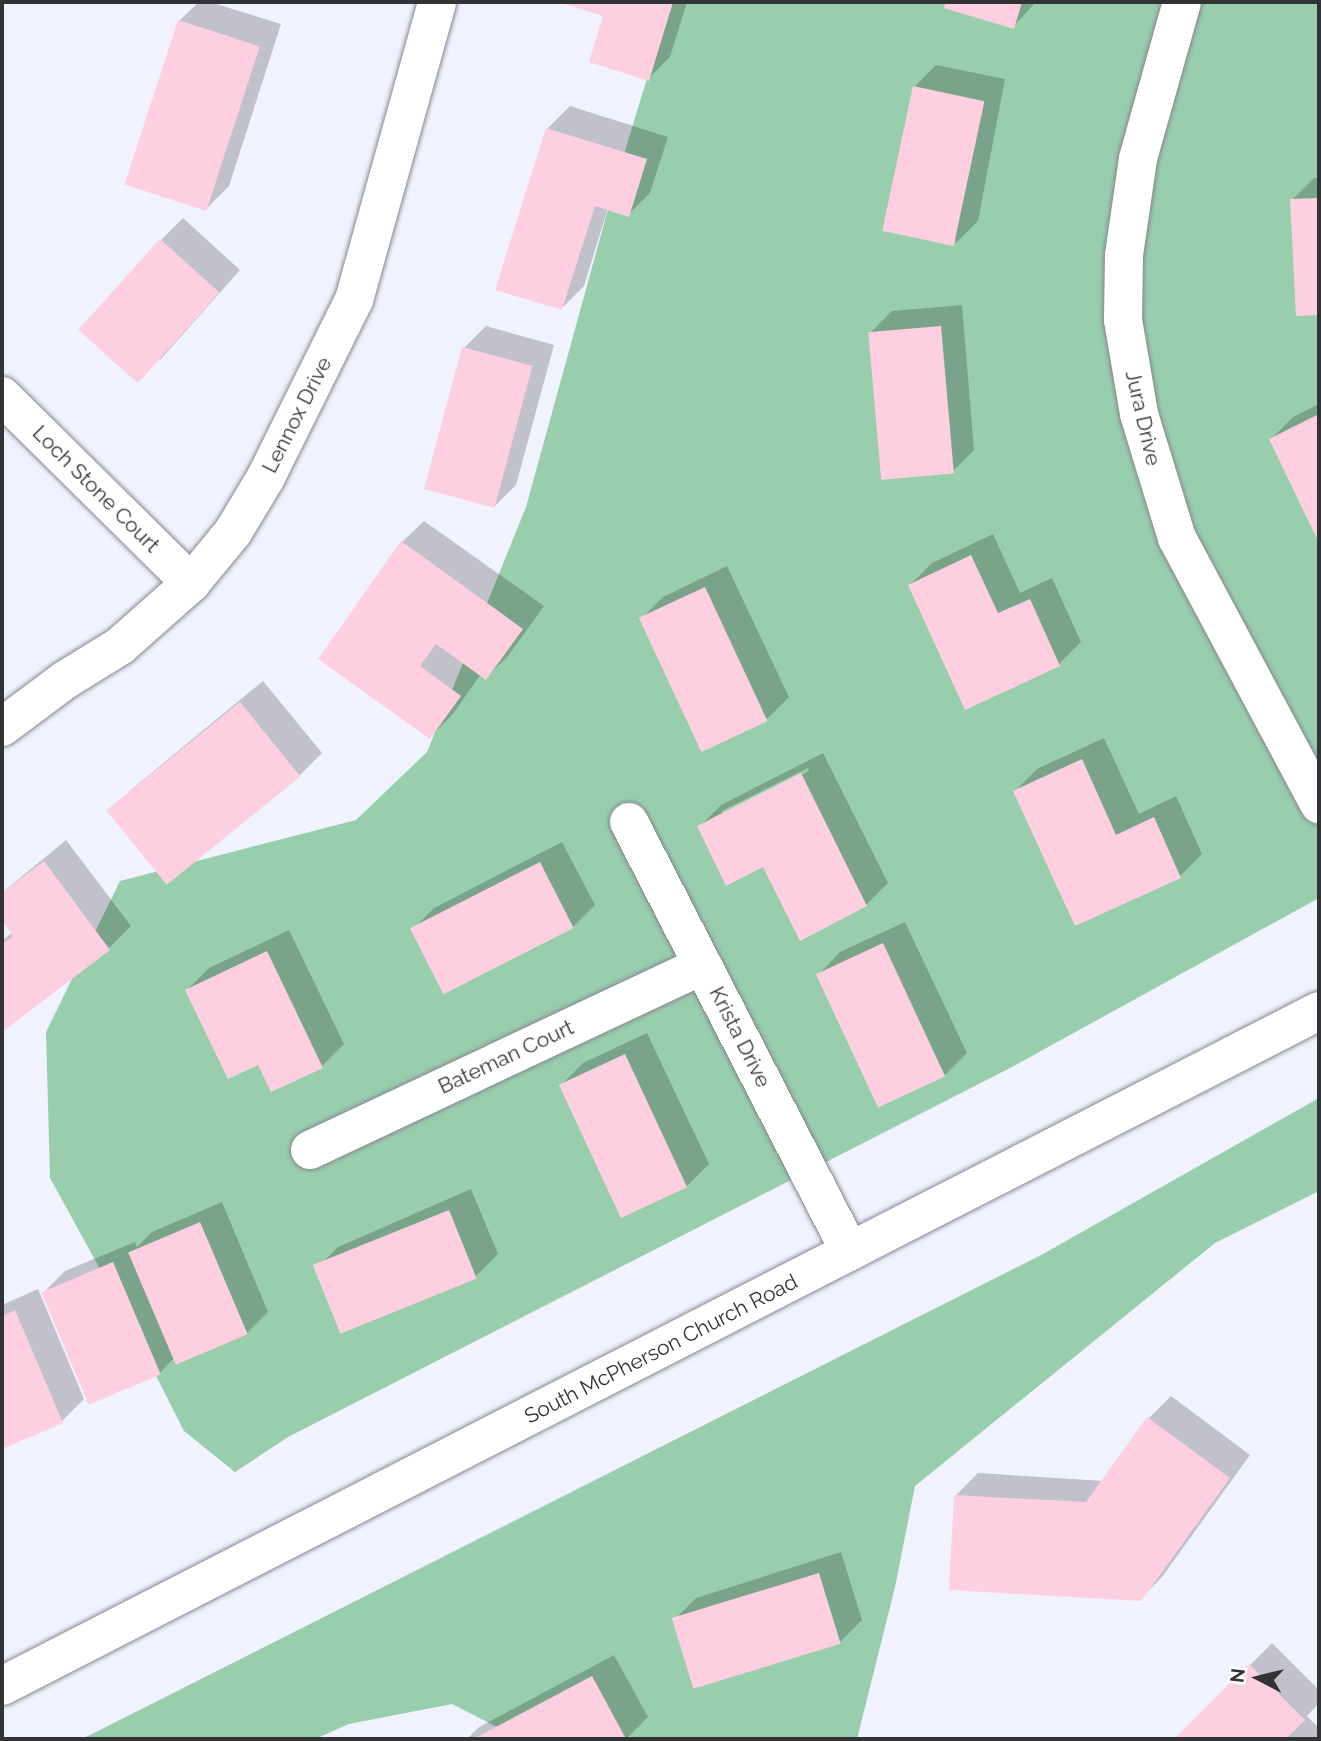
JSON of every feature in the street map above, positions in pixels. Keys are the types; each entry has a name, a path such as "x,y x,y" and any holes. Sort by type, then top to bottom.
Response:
{"street":[{"name":"Lennox Drive","path":"2,727 65,680 120,646 191,583 233,532 266,477 354,300 437,2"},
{"name":"Jura Drive","path":"1182,2 1138,159 1124,255 1123,320 1139,414 1177,537 1319,804"},
{"name":"Loch Stone Court","path":"2,396 191,583"},
{"name":"Krista Drive","path":"629,822 850,1252"},
{"name":"Bateman Court","path":"310,1150 702,965"},
{"name":"South McPherson Church Road","path":"2,1686 1319,1011"}],"green space":[{"path":"670,2 1319,2 1319,898 1012,1067 288,1437 235,1472 184,1431 128,1320 50,1178 46,1032 120,881 356,820 427,752 526,507 615,184"},
{"path":"1319,1098 1319,1191 1215,1243 915,1486 895,1587 857,1739 520,1739 452,1704 349,1724 315,1739 82,1739 1043,1254"}],"building":[{"path":"558,2 673,2 649,81 589,62 603,16"},
{"path":"946,2 1022,2 1014,29 944,8"},
{"path":"178,20 260,47 206,211 125,185"},
{"path":"913,86 984,101 954,246 882,231"},
{"path":"546,128 647,159 629,217 595,206 562,310 495,290"},
{"path":"1319,198 1319,315 1296,316 1290,199"},
{"path":"160,239 219,293 138,383 78,330"},
{"path":"941,326 954,473 881,480 868,332"},
{"path":"462,347 533,366 494,508 424,489"},
{"path":"1319,414 1319,543 1269,439"},
{"path":"401,541 523,629 486,680 436,644 420,666 461,696 430,739 318,659"},
{"path":"971,555 998,613 1030,599 1060,666 965,710 908,585"},
{"path":"705,587 768,721 701,752 639,618"},
{"path":"240,702 300,777 167,885 106,810"},
{"path":"1082,759 1116,835 1154,817 1181,878 1075,926 1013,791"},
{"path":"801,773 867,906 800,941 763,867 726,886 697,826"},
{"path":"44,861 110,950 2,1032 2,944 13,936 2,920 2,893"},
{"path":"540,862 574,928 444,994 410,928"},
{"path":"883,943 945,1076 878,1108 816,974"},
{"path":"267,951 323,1068 271,1092 258,1065 228,1079 185,990"},
{"path":"625,1054 687,1187 621,1218 559,1085"},
{"path":"449,1210 477,1279 340,1334 313,1265"},
{"path":"200,1222 248,1334 176,1365 128,1252"},
{"path":"113,1262 161,1374 89,1405 41,1292"},
{"path":"15,1310 63,1423 2,1449 2,1316"},
{"path":"1147,1417 1230,1478 1141,1601 949,1590 954,1495 1086,1502"},
{"path":"819,1573 841,1644 693,1689 672,1618"},
{"path":"1249,1664 1305,1720 1286,1739 1174,1739"},
{"path":"592,1676 626,1739 473,1739"}]}
